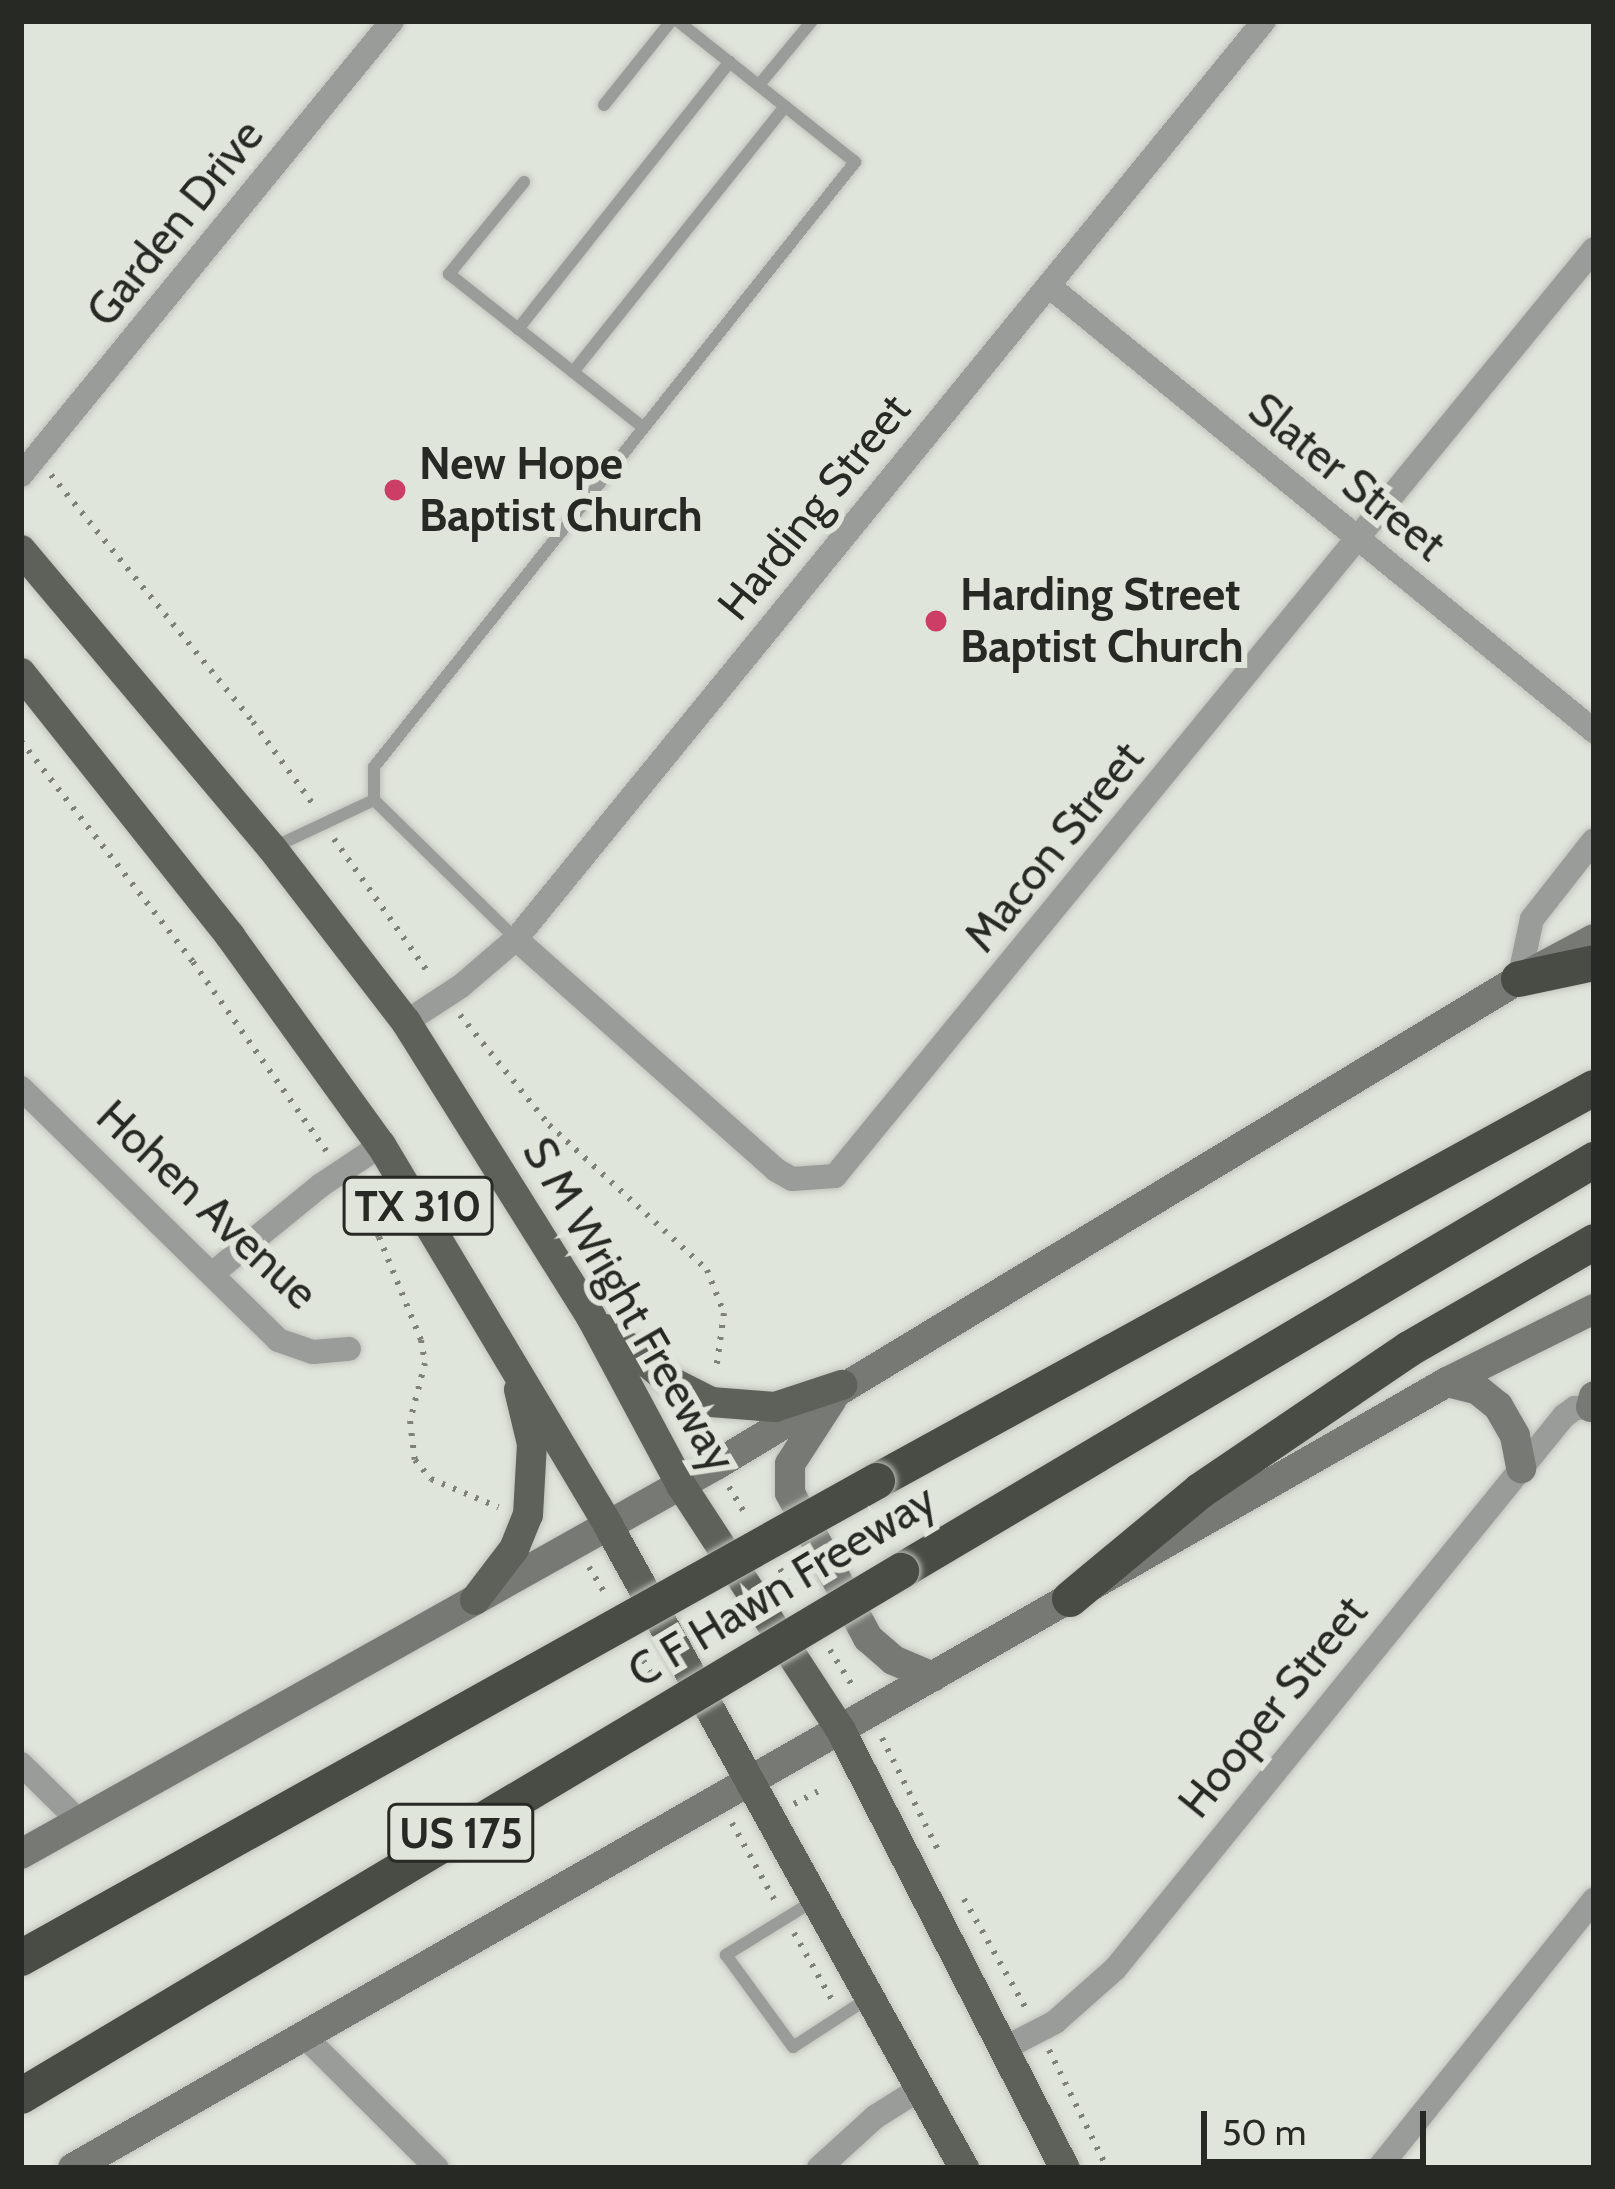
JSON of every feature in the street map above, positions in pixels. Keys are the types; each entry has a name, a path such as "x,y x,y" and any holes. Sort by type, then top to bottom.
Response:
{"highway":[{"path":"1519,979 1594,963"},
{"name":"C F Hawn Freeway","path":"21,1958 1594,1088"},
{"name":"C F Hawn Freeway","path":"21,2096 1594,1160"},
{"path":"1070,1599 1200,1491 1390,1362 1594,1242"}],"main road":[{"name":"S M Wright Freeway","path":"21,550 272,848 406,1022 591,1317 681,1485 840,1729 1065,2168"},
{"name":"TX 310","path":"26,689 230,936 381,1145 608,1525 964,2168"},
{"path":"21,1854 681,1485 1519,979 1594,939"},
{"path":"73,2168 1447,1382 1594,1309"},
{"path":"591,1317 670,1381 711,1402 775,1407 842,1385"},
{"path":"475,1600 514,1549 528,1515 532,1444 512,1361"},
{"path":"1447,1382 1478,1390 1498,1406 1516,1436 1520,1468"},
{"path":"842,1385 790,1463 790,1493 868,1638 892,1660 934,1677"}],"street":[{"name":"Garden Drive","path":"21,476 392,21"},
{"name":"Harding Street","path":"406,1022 461,986 515,939 1264,21"},
{"name":"Macon Street","path":"515,939 776,1170 792,1179 835,1176 1594,249"},
{"name":"Slater Street","path":"1049,286 1594,730"},
{"path":"1519,979 1532,919 1594,840"},
{"name":"Hohen Avenue","path":"21,1088 278,1340 313,1352 350,1349"},
{"path":"212,1274 321,1185 381,1145"},
{"name":"Hooper Street","path":"1007,2048 1054,2022 1115,1969 1520,1468 1564,1416 1593,1403"},
{"path":"21,1763 79,1821"},
{"path":"1379,2168 1594,1900"},
{"path":"304,2036 437,2168"},
{"path":"819,2168 875,2117 921,2088"}],"lane":[{"path":"515,939 374,800 374,767 855,161 675,21 604,104"},
{"path":"759,85 812,21"},
{"path":"518,328 730,62"},
{"path":"573,372 785,106"},
{"path":"524,182 449,274 643,428"},
{"path":"272,848 374,800"},
{"path":"815,1900 726,1955 793,2047 870,1996"}],"path":[{"path":"51,475 309,798"},
{"path":"21,741 193,962 323,1148"},
{"path":"336,842 429,973"},
{"path":"464,1021 549,1125 707,1270 724,1313 715,1375"},
{"path":"358,1201 379,1237 421,1340 425,1363 410,1421 415,1460 431,1479 505,1509"},
{"path":"725,1481 750,1521"},
{"path":"776,1562 800,1602"},
{"path":"589,1565 611,1605"},
{"path":"826,1643 850,1683"},
{"path":"634,1644 657,1684"},
{"path":"889,1750 940,1854"},
{"path":"786,1809 818,1791"},
{"path":"738,1836 841,2015"},
{"path":"958,1889 1021,2001"},
{"path":"1054,2060 1107,2168"}],"place":[{"name":"New Hope Baptist Church","path":"395,490"},
{"name":"Harding Street Baptist Church","path":"936,621"}]}
